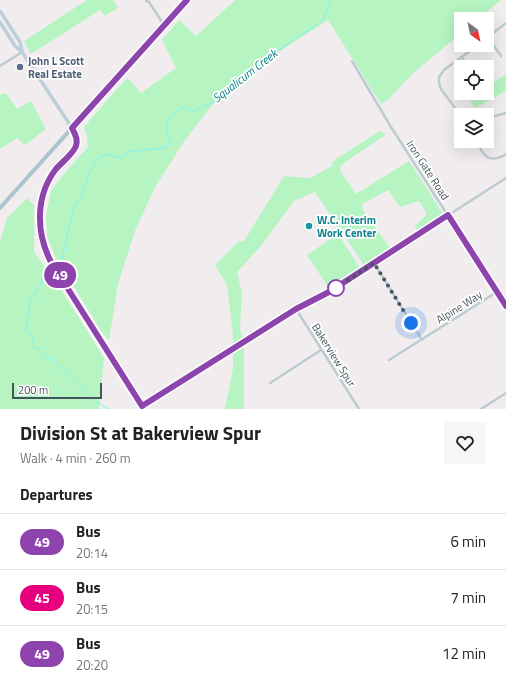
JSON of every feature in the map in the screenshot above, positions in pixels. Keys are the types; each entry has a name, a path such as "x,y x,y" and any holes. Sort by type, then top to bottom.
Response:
{"main road":[{"path":"0,208 187,0"},
{"path":"0,11 20,42 22,52"},
{"path":"0,22 15,46 22,52 72,128 76,140 75,147 47,183 42,197 40,215 42,237 51,262 143,408"}],"street":[{"path":"146,1 149,2 164,25"},
{"path":"494,33 506,24"},
{"path":"494,46 501,56"},
{"path":"0,66 22,52"},
{"path":"455,108 441,89 438,80 442,71 469,52"},
{"name":"Iron Gate Road","path":"352,61 391,127 506,306"},
{"path":"494,116 506,113"},
{"path":"480,148 488,158 496,159 506,154"},
{"path":"143,408 296,309 319,298 506,178"},
{"path":"374,263 422,340"},
{"name":"Alpine Way","path":"388,360 497,292"},
{"name":"Bakerview Spur","path":"296,309 359,409"},
{"path":"270,383 321,350"},
{"path":"481,409 506,393"}],"green space":[{"path":"87,0 113,0 118,8 105,16 100,10 31,54 24,41"},
{"path":"235,0 501,0 486,12 454,12 454,39 411,75 389,99 381,104 328,20 266,60 216,100 185,140 155,187 135,231 118,284 109,340 102,332 55,256 47,236 46,216 51,191 88,147 87,135 84,127 124,81 128,78 141,93 176,68 162,40 179,20 196,36"},
{"path":"506,74 506,91 494,98 494,82"},
{"path":"6,93 17,109 31,101 46,129 25,145 17,138 0,149 0,95"},
{"path":"471,100 490,100 475,108 470,101"},
{"path":"380,131 385,133 384,136 341,165 340,171 356,194 409,161 443,214 417,231 415,226 427,214 419,201 400,207 388,190 362,204 363,210 390,248 364,265 315,192 294,201 261,246 237,272 242,293 240,329 244,349 244,409 225,409 233,368 233,335 227,285 215,265 238,242 244,241 284,176 310,178 332,166 333,161"},
{"path":"27,198 34,205 34,252 62,291 104,358 99,409 0,409 0,242 7,218"},
{"path":"338,234 360,268 329,288 307,255"}],"waterway":[{"name":"Squalicum Creek","path":"61,264 73,210 82,194 90,171 99,158 106,154 120,158 127,153 134,151 163,148 171,144 166,128 168,120 176,111 183,107 193,111 219,100 266,59 322,21 331,0"},
{"name":"Squalicum Creek","path":"52,275 44,278 30,301 26,331 32,337 34,348 40,349 46,357 56,362 66,374 93,400 109,409"}],"bus line":[{"name":"49","path":"187,0 72,128 76,140 74,150 55,171 47,183 40,209 40,229 45,248 51,262 142,406 296,309 329,292 448,215 506,306"}],"place":[{"name":"John L Scott Real Estate","path":"20,67"},
{"name":"W.C. Interim Work Center","path":"309,226"}],"route":[{"path":"336,288 374,263 411,323"}]}
